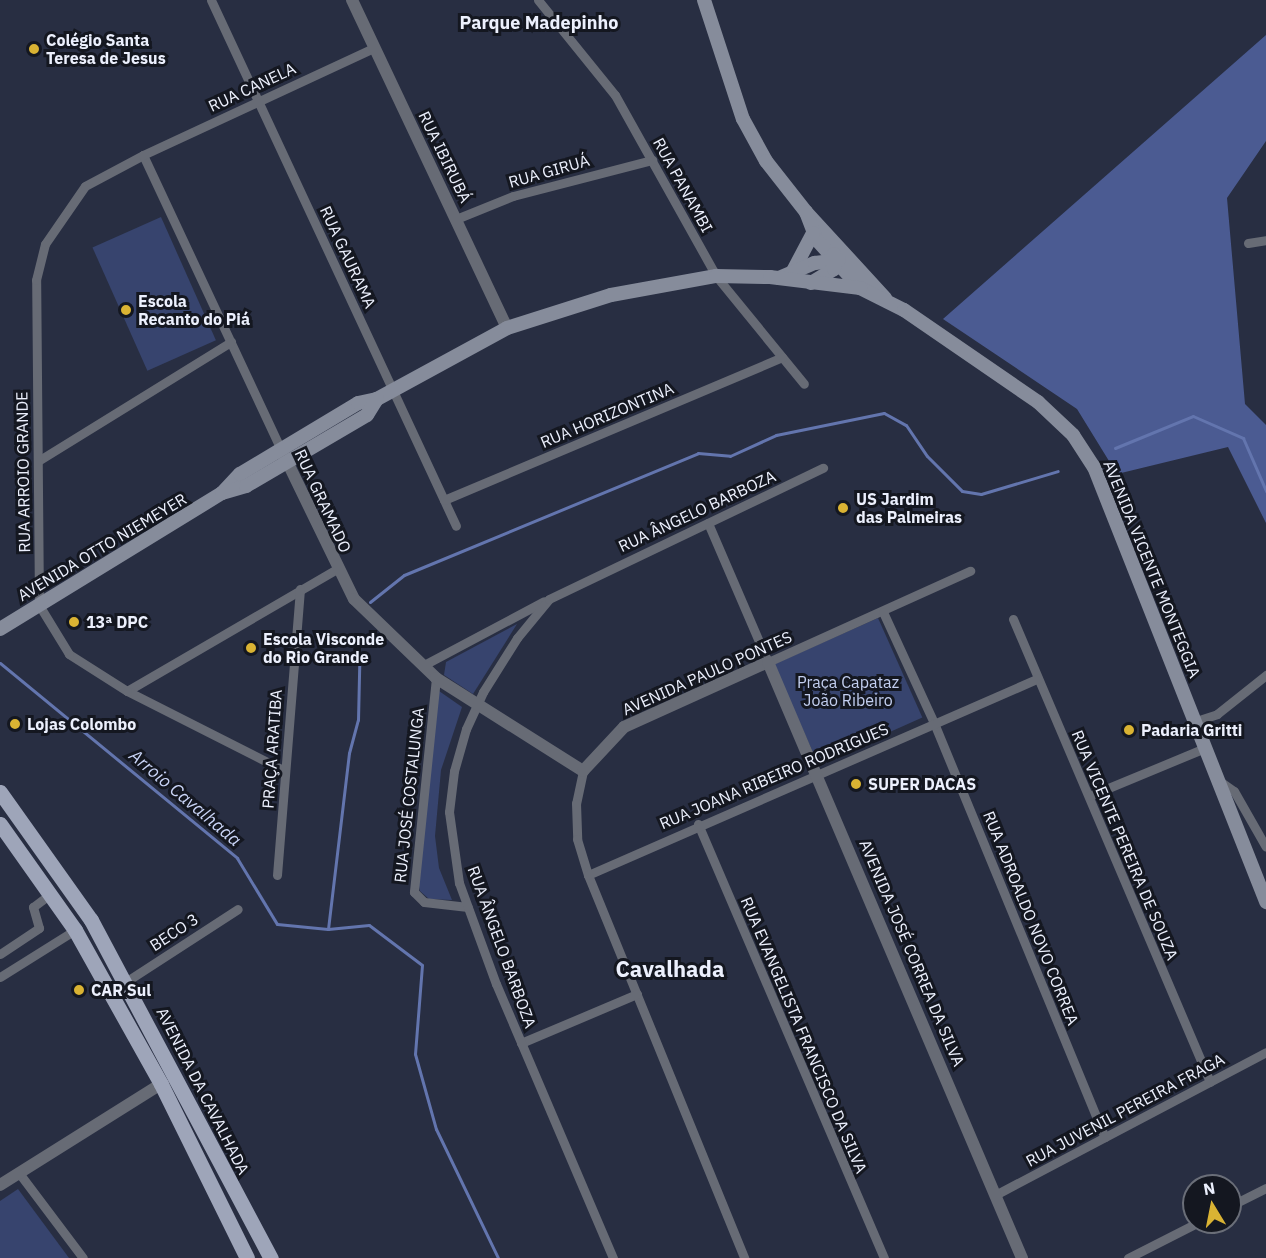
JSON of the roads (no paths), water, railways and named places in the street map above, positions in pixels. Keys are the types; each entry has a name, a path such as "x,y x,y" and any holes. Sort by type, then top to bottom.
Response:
{"main road":[{"name":"AVENIDA VICENTE MONTEGGIA","path":"704,0 743,119 766,161 816,228 865,284 1038,402 1073,435 1094,467 1266,902"},
{"path":"811,284 831,274 834,260 816,228"},
{"path":"793,271 816,228"},
{"name":"AVENIDA OTTO NIEMEYER","path":"779,278 793,271 834,260"},
{"path":"834,260 843,261 865,284"},
{"name":"AVENIDA OTTO NIEMEYER","path":"0,629 222,494 246,486 284,455 367,415 377,399 393,389 507,328 611,295 716,276 779,278 811,284 865,284"},
{"name":"AVENIDA DA CAVALHADA","path":"0,792 91,920 127,981 271,1258"},
{"path":"0,824 75,930 160,1084 247,1258"}],"street":[{"name":"RUA GAURAMA","path":"212,0 456,526"},
{"name":"RUA IBIRUBÁ","path":"352,0 507,328"},
{"name":"RUA PANAMBI","path":"538,0 615,95 716,276 804,384"},
{"name":"RUA CANELA","path":"143,155 374,48"},
{"name":"RUA GRAMADO","path":"143,155 336,569 354,599 435,678 476,707 583,771"},
{"name":"RUA ARROIO GRANDE","path":"39,604 36,280 45,244 85,186 143,155"},
{"name":"RUA GIRUÁ","path":"456,219 525,192 652,160"},
{"path":"1248,243 1266,240"},
{"path":"38,461 231,342"},
{"name":"RUA HORIZONTINA","path":"444,500 782,357"},
{"name":"RUA ÂNGELO BARBOZA","path":"614,1258 521,1043 468,907 450,843 449,812 453,775 476,707 517,638 549,599 823,468"},
{"path":"708,523 768,662"},
{"path":"128,691 336,569"},
{"name":"AVENIDA PAULO PONTES","path":"583,771 624,728 970,571"},
{"name":"PRAÇA ARATIBA","path":"278,876 300,589"},
{"path":"422,666 549,599"},
{"path":"39,604 69,654 128,691 285,771"},
{"name":"RUA ADROALDO NOVO CORREA","path":"883,612 934,723 1105,1137"},
{"name":"RUA VICENTE PEREIRA DE SOUZA","path":"1013,620 1210,1082"},
{"name":"AVENIDA JOSÉ CORREA DA SILVA","path":"768,662 997,1194 1022,1258"},
{"path":"1196,722 1217,714 1266,675"},
{"name":"RUA JOSÉ COSTALUNGA","path":"435,678 414,892 424,902 468,907"},
{"name":"RUA JOANA RIBEIRO RODRIGUES","path":"588,875 698,824 1038,678"},
{"path":"1089,796 1205,748"},
{"path":"583,771 576,804 577,839 588,875 744,1258"},
{"path":"1216,779 1234,791 1266,847"},
{"name":"RUA EVANGELISTA FRANCISCO DA SILVA","path":"698,824 884,1258"},
{"path":"0,954 39,928 33,906 50,894"},
{"name":"BECO 3","path":"127,981 238,909"},
{"path":"0,977 75,930"},
{"path":"521,1043 637,994"},
{"name":"RUA JUVENIL PEREIRA FRAGA","path":"997,1194 1266,1052"},
{"path":"0,1185 160,1084"},
{"path":"19,1173 83,1258"},
{"path":"1242,1200 1266,1188"},
{"path":"1131,1257 1182,1231"}],"waterway":[{"path":"370,602 404,575 698,453 730,456 776,435 884,413 906,425 927,456 962,491 981,494 1058,471"},
{"path":"1115,448 1193,416 1243,438 1266,491"},
{"path":"328,929 349,753 358,720 360,634"},
{"name":"Arroio Cavalhada","path":"0,663 237,858 277,924 328,929 369,925 422,965 415,1054 436,1129 498,1258"}],"place":[{"name":"Colégio Santa Teresa de Jesus","path":"34,49"},
{"name":"Escola Recanto do Piá","path":"126,310"},
{"name":"US Jardim das Palmeiras","path":"843,508"},
{"name":"13ª DPC","path":"74,622"},
{"name":"Escola Visconde do Rio Grande","path":"251,648"},
{"name":"Lojas Colombo","path":"15,724"},
{"name":"Padaria Gritti","path":"1129,730"},
{"name":"SUPER DACAS","path":"856,784"},
{"name":"CAR Sul","path":"79,990"}],"district":[{"name":"Parque Madepinho","path":"539,23"},
{"name":"Cavalhada","path":"670,969"}],"park label":[{"name":"Praça Capataz João Ribeiro","path":"848,691"}]}
